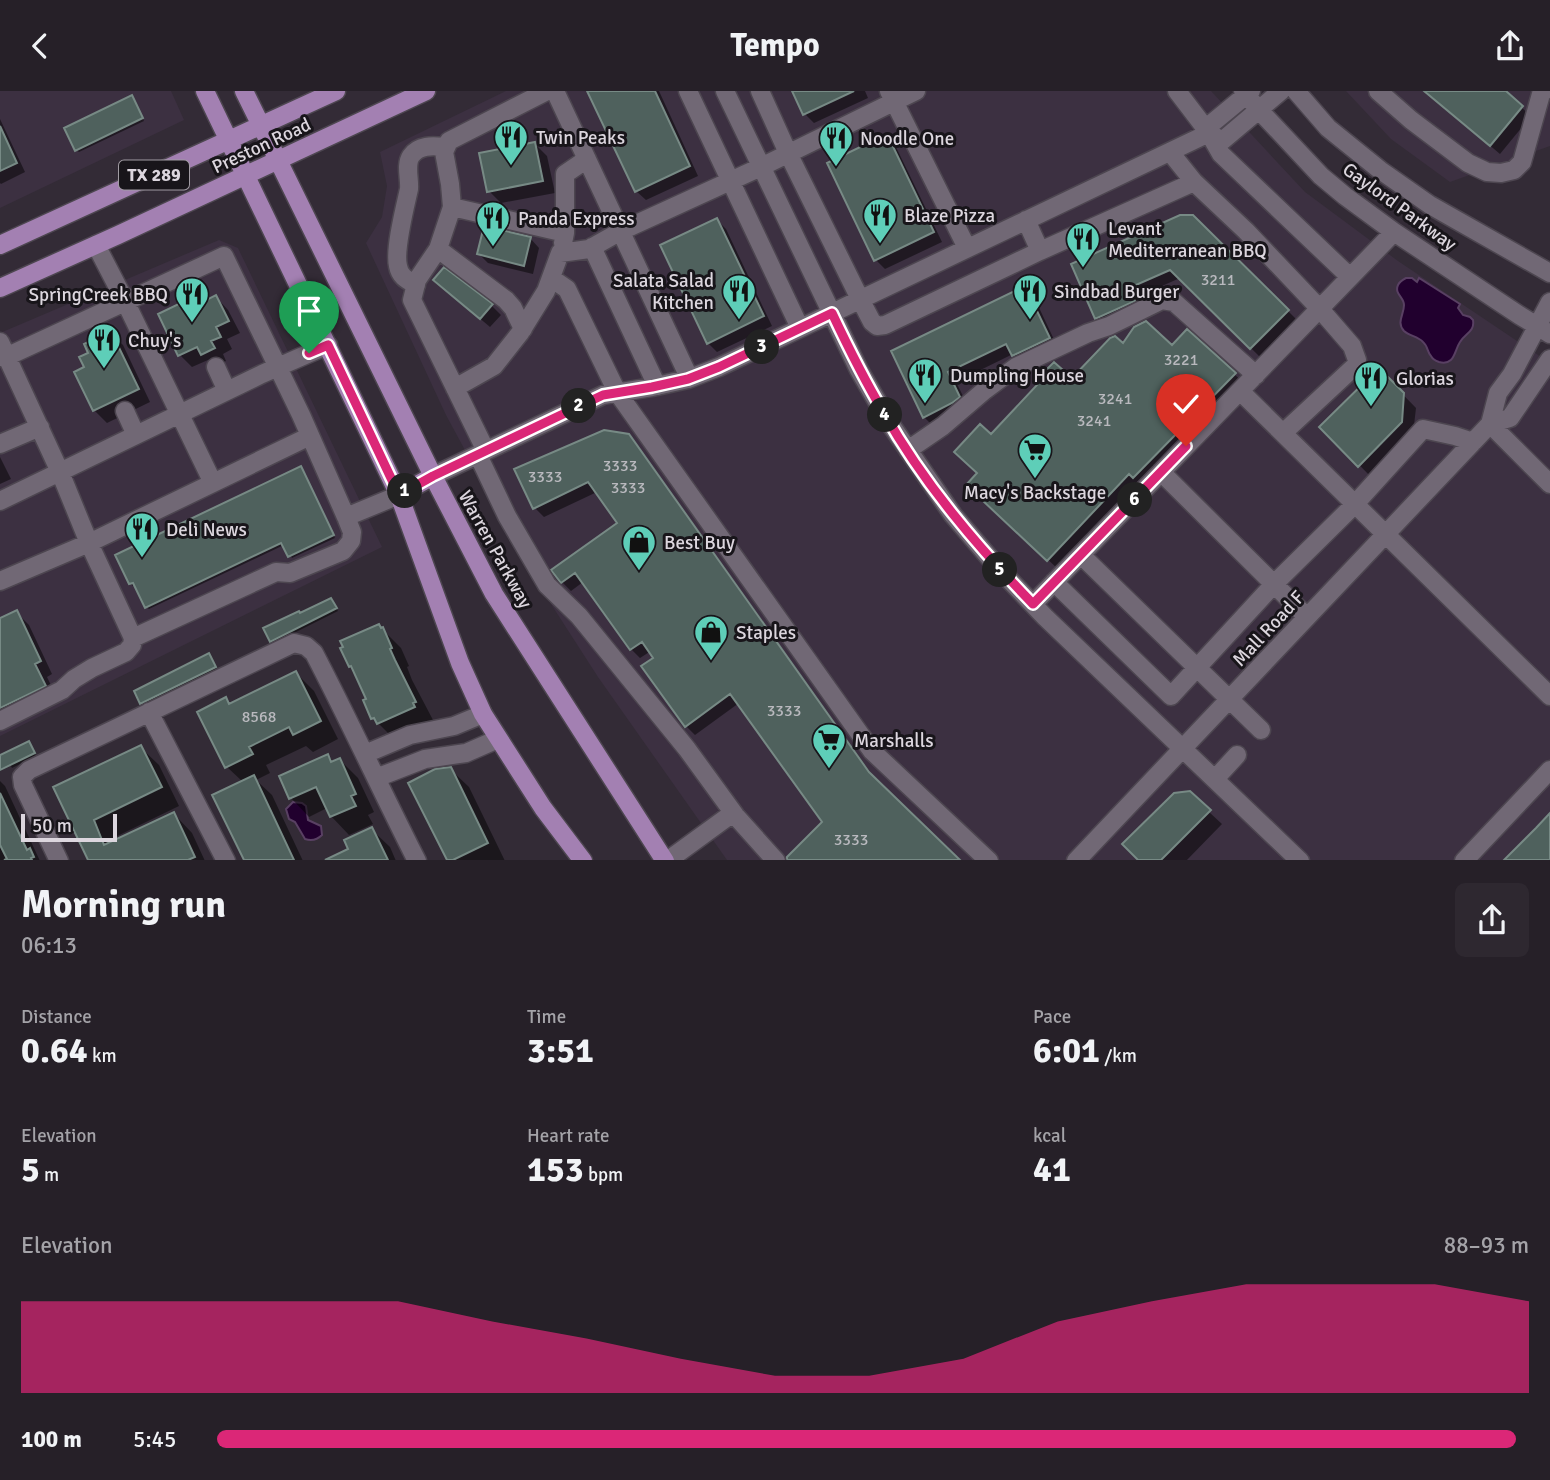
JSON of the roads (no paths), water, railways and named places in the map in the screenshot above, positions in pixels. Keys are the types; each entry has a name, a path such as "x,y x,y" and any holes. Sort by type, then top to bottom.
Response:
{"main road":[{"path":"205,91 399,495 460,663 483,714 542,808 583,860"},
{"name":"Warren Parkway","path":"244,91 433,476 494,594 666,860"},
{"name":"Preston Road","path":"0,246 336,91"},
{"name":"Preston Road","path":"0,288 426,91"},
{"path":"399,495 433,476"}],"street":[{"path":"547,91 449,141 444,152 452,207 438,249 417,280 412,300 455,388 507,516 547,585 579,616 687,749 735,815 776,860"},
{"path":"555,91 687,371 688,379"},
{"path":"688,91 800,328"},
{"path":"725,91 865,380 889,422 953,515 1033,604 1300,860"},
{"path":"760,91 860,299 877,326 885,325 1194,182"},
{"path":"560,253 592,247 788,153 891,96 916,91"},
{"path":"1177,91 1209,133 1221,154 1350,277"},
{"path":"1209,133 1222,141 1282,91"},
{"name":"Gaylord Parkway","path":"1296,91 1328,128 1380,170 1430,205 1550,273"},
{"path":"1378,91 1410,120 1468,163 1487,172 1501,173 1514,170 1522,162 1544,91"},
{"path":"1209,133 1211,124 1247,92"},
{"name":"Gaylord Parkway","path":"1247,92 1259,110 1321,176 1345,196 1394,232 1544,330"},
{"path":"891,96 967,248"},
{"path":"433,476 603,395 688,379 719,367 1209,133"},
{"path":"416,285 402,277 396,254 410,180 408,165 411,155 427,145 446,147"},
{"path":"1170,152 1194,182 1320,309 1352,347 1357,360 1355,366 1283,433"},
{"path":"455,388 494,366 523,329 546,291 565,233 565,174 587,159"},
{"path":"452,207 565,233"},
{"path":"1026,220 1040,251"},
{"path":"1033,604 1394,232"},
{"path":"96,245 213,483"},
{"path":"592,247 657,386"},
{"path":"438,249 506,300 523,329"},
{"path":"0,720 62,690 92,668 126,652 132,645 133,638 40,427 2,352 125,302 224,256 310,436 352,532 351,541 343,551 290,573 276,572 133,638"},
{"path":"551,278 567,289 617,393 872,751 989,860"},
{"path":"908,450 943,426 1016,367 1162,300 1174,302 1256,375"},
{"name":"Mall Road F","path":"1076,860 1490,424 1498,393 1544,330 1550,302"},
{"path":"0,501 328,345"},
{"name":"Mall Road F","path":"1490,424 1510,418 1550,359"},
{"path":"216,367 227,391"},
{"path":"1240,391 1550,696"},
{"path":"125,411 136,435"},
{"path":"1490,424 1550,484"},
{"path":"0,445 40,427"},
{"path":"1054,582 1171,696 1423,429 1473,442"},
{"path":"0,582 89,543 310,436"},
{"path":"1161,473 1307,617"},
{"path":"346,517 399,495"},
{"path":"1081,555 1261,730"},
{"path":"57,860 23,785 22,777 29,770 293,643 300,643 314,653 417,860"},
{"path":"149,712 226,860"},
{"path":"365,754 410,735 454,726 483,714"},
{"path":"376,778 425,759 456,756 498,739"},
{"path":"1215,779 1237,755"},
{"path":"1464,860 1550,770"},
{"path":"666,860 733,813 735,815"}],"place":[{"name":"Twin Peaks","path":"511,167"},
{"name":"Noodle One","path":"836,168"},
{"name":"Blaze Pizza","path":"880,245"},
{"name":"Panda Express","path":"493,248"},
{"name":"Levant Mediterranean BBQ","path":"1083,269"},
{"name":"Salata Salad Kitchen","path":"739,321"},
{"name":"Sindbad Burger","path":"1030,321"},
{"name":"SpringCreek BBQ","path":"192,324"},
{"name":"Chuy's","path":"104,370"},
{"name":"Dumpling House","path":"925,405"},
{"name":"Glorias","path":"1371,408"},
{"name":"Macy's Backstage","path":"1035,480"},
{"name":"Deli News","path":"142,559"},
{"name":"Best Buy","path":"639,572"},
{"name":"Staples","path":"711,662"},
{"name":"Marshalls","path":"829,770"}]}
